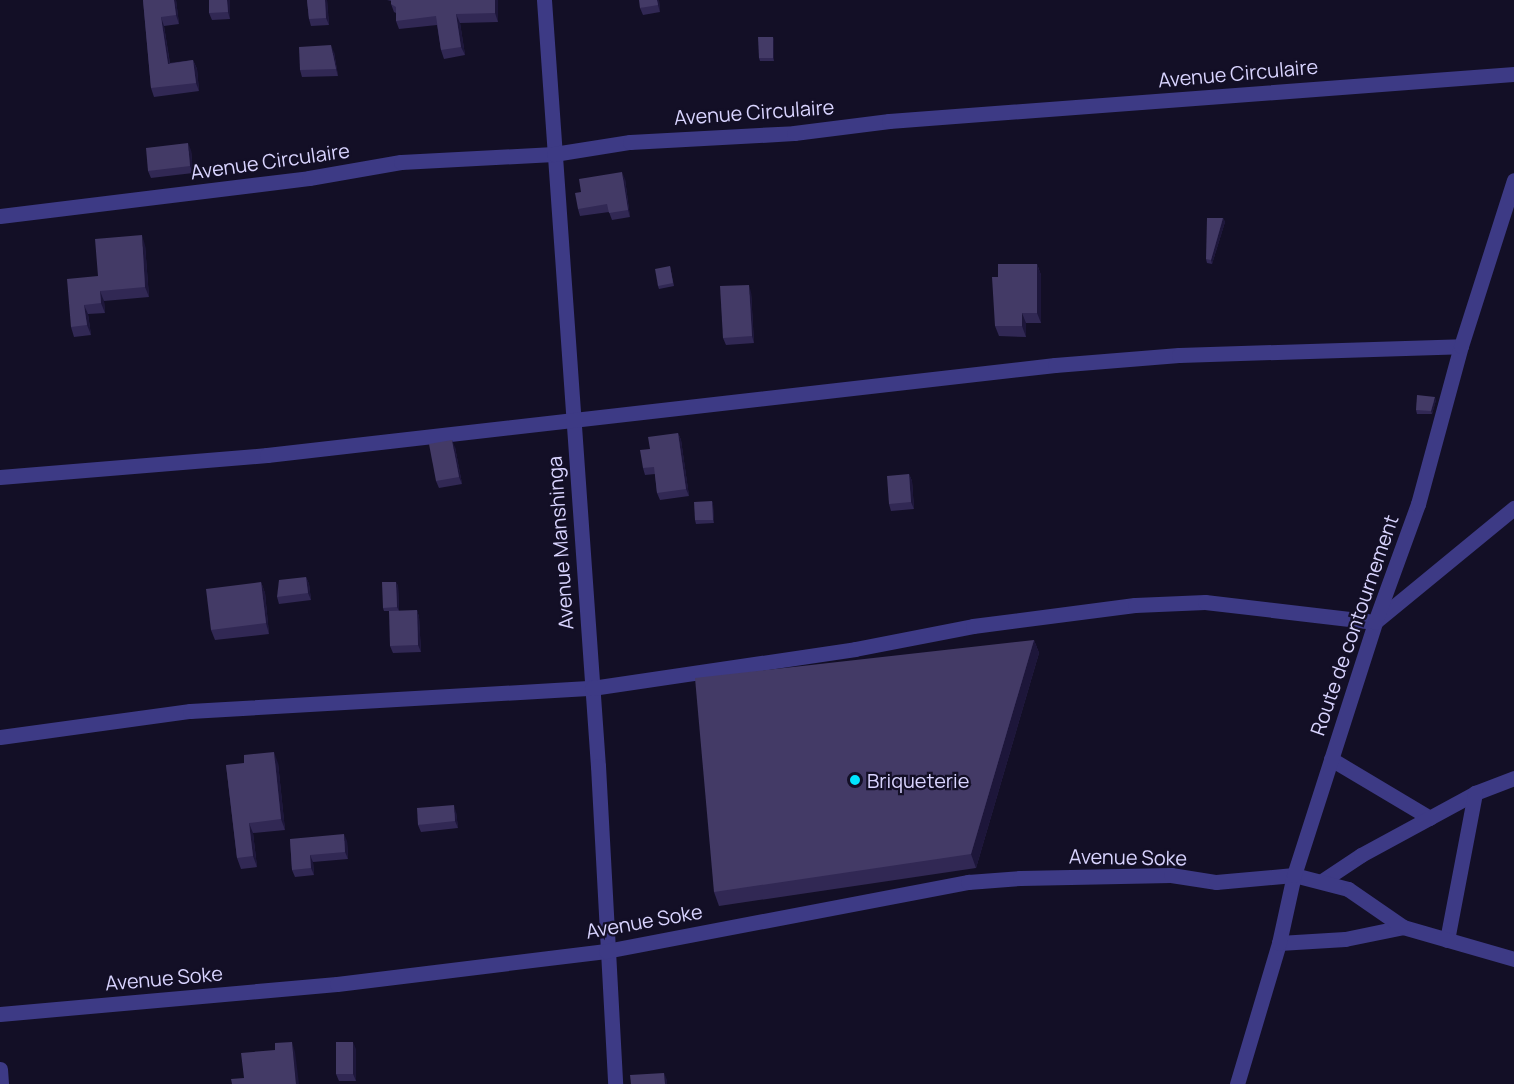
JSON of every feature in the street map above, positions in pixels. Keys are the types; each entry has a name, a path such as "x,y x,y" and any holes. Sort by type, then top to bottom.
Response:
{"street":[{"name":"Avenue Manshinga","path":"544,0 592,688 615,1084"},
{"name":"Avenue Circulaire","path":"0,216 309,178 401,162 554,154 630,142 794,133 889,121 1514,74"},
{"name":"Route de contournement","path":"1237,1084 1279,943 1294,875 1375,622 1418,504 1461,346 1514,180"},
{"path":"0,477 267,455 1055,365 1179,355 1461,346"},
{"path":"0,737 190,711 592,688 855,649 961,628 1135,606 1205,602 1375,622 1514,508"},
{"path":"1331,759 1430,818"},
{"path":"1322,881 1475,793 1514,778"},
{"path":"1447,940 1475,793"},
{"name":"Avenue Soke","path":"0,1014 338,984 606,951 968,882 1129,874 1171,875 1216,882 1294,875 1348,889 1403,927"},
{"path":"1279,943 1345,939 1403,927 1514,959"},
{"path":"0,1069 1,1084"}],"building":[{"path":"143,0 174,0 176,15 161,17 168,64 193,60 196,83 151,88"},
{"path":"209,0 227,0 228,12 209,13"},
{"path":"307,0 325,0 326,18 309,19"},
{"path":"391,0 495,0 495,13 456,14 461,47 441,50 436,16 396,21 396,7 391,4"},
{"path":"639,0 657,0 658,5 640,8"},
{"path":"758,37 773,37 773,58 759,58"},
{"path":"331,45 336,69 300,70 299,47"},
{"path":"188,143 190,166 148,171 146,148"},
{"path":"622,172 628,210 609,213 607,204 578,209 575,193 581,192 579,179"},
{"path":"1207,218 1223,218 1211,260 1206,259"},
{"path":"142,235 145,287 100,291 101,303 84,305 87,325 71,327 67,279 98,276 95,239"},
{"path":"998,264 1037,264 1037,313 1022,313 1022,326 995,326 992,277 998,277"},
{"path":"670,266 673,283 658,286 655,269"},
{"path":"749,285 752,336 723,338 720,286"},
{"path":"1417,395 1435,397 1431,411 1416,410"},
{"path":"678,433 686,489 657,493 654,467 643,468 640,450 650,449 648,437"},
{"path":"452,440 459,477 436,481 429,444"},
{"path":"909,474 911,502 889,504 887,476"},
{"path":"712,501 713,520 695,520 694,502"},
{"path":"306,577 308,593 277,597 279,580"},
{"path":"261,582 266,623 211,630 206,589"},
{"path":"382,582 396,582 397,607 383,608"},
{"path":"417,610 418,645 390,646 389,611"},
{"name":"Briqueterie","path":"1034,640 971,854 714,892 695,678"},
{"path":"274,752 281,819 249,823 253,856 237,858 226,765 244,763 244,755"},
{"path":"454,805 455,821 418,825 417,808"},
{"path":"344,834 345,852 310,855 311,868 292,870 290,839"},
{"path":"292,1042 296,1084 232,1084 231,1079 244,1078 241,1053 275,1050 275,1043"},
{"path":"336,1042 353,1042 353,1074 336,1074"},
{"path":"664,1073 665,1084 631,1084 630,1075"}],"place":[{"name":"Briqueterie","path":"855,780"}]}
